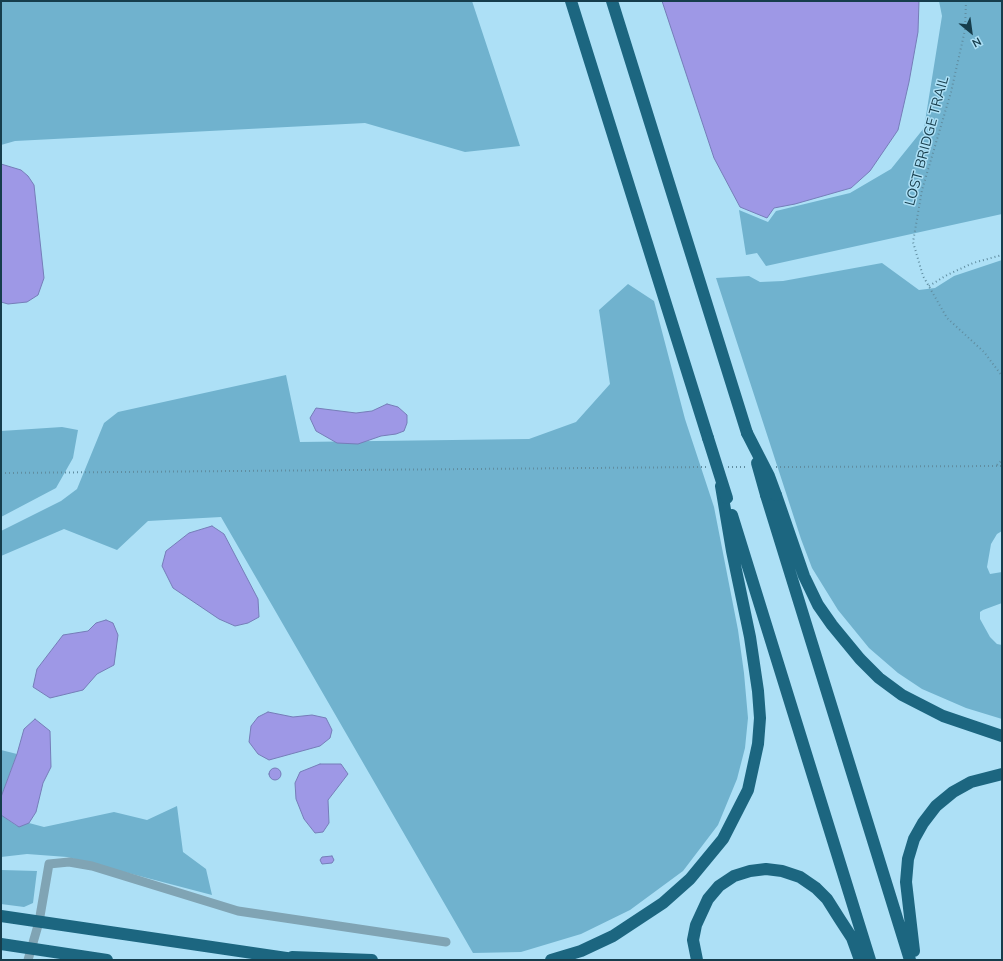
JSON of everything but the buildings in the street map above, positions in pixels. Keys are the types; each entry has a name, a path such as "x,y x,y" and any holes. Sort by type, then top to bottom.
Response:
{"highway":[{"path":"571,1 870,960"},
{"path":"612,1 747,433 769,476 771,495 910,960"},
{"path":"771,495 804,576 818,605 832,625 860,659 879,678 902,696 943,716 1002,736"},
{"path":"551,960 581,951 614,936 663,903 690,879 723,839 748,790 758,744 760,718 758,691 750,637 725,498"},
{"path":"915,960 906,882 908,859 914,839 923,823 936,806 953,792 971,782 1002,774"},
{"path":"696,960 694,940 696,925 708,899 719,886 734,876 766,869 782,871 800,877 816,888 827,899 852,938 860,960"},
{"path":"1,916 300,960"},
{"path":"1,944 30,954 107,960"},
{"path":"281,957 372,960"}],"street":[{"path":"30,954 39,922 49,864 69,862 92,866 238,911 446,942"}],"path":[{"name":"LOST BRIDGE TRAIL","path":"966,1 963,36 951,92 922,190 913,242 923,276 947,318 984,352 1002,376"},
{"path":"929,286 973,263 1002,255"},
{"path":"996,466 1002,460"},
{"path":"770,467 1002,466"},
{"path":"1,474 755,467"}],"shaded area":[{"path":"1,1 472,1 520,146 465,152 365,123 15,141 1,145"},
{"path":"662,1 919,1 918,32 898,130 870,171 851,188 795,204 774,208 767,218 740,207 714,158"},
{"path":"939,1 1002,1 1002,214 766,266 757,253 746,255 739,210 768,222 776,211 850,193 891,169 924,128 942,16"},
{"path":"1,164 21,170 28,176 34,185 44,278 38,295 27,302 8,304 1,302"},
{"path":"1002,260 1002,531 997,534 991,544 987,567 990,574 1002,572 1002,603 980,612 980,619 990,637 997,644 1002,645 1002,719 966,708 922,689 898,673 869,648 838,610 812,568 801,539 716,278 749,276 760,282 783,281 882,263 919,290 935,288 954,276"},
{"path":"628,284 654,301 685,419 714,507 738,630 744,673 748,718 745,748 737,779 718,825 683,871 630,910 581,934 521,952 473,953 221,517 148,521 117,550 64,529 1,556 1,531 61,501 77,489 104,423 118,412 286,375 300,442 529,439 576,422 610,384 599,310"},
{"path":"387,404 398,407 407,415 407,423 404,431 396,434 381,436 358,444 337,443 316,431 310,418 316,408 356,413 372,411"},
{"path":"62,427 78,430 73,458 56,488 1,517 1,431"},
{"path":"212,526 224,534 258,599 259,617 248,623 235,626 219,619 173,588 162,566 166,551 189,533"},
{"path":"106,620 113,623 118,635 114,665 97,674 83,690 50,698 33,687 37,669 63,635 88,631 96,623"},
{"path":"268,712 293,717 312,715 326,718 332,730 330,738 320,746 269,760 258,754 249,742 251,726 258,717"},
{"path":"35,719 50,731 51,767 43,783 36,812 29,823 19,827 1,815 1,797 17,754 24,729"},
{"path":"1,750 17,754 1,797"},
{"path":"320,764 341,764 348,774 328,800 329,823 323,832 315,833 304,819 296,799 295,783 300,772"},
{"path":"275,768 279,770 281,774 279,778 275,780 271,778 269,774 271,770"},
{"path":"177,806 183,852 206,869 212,895 67,857 27,854 1,857 1,815 17,826 29,823 44,827 114,812 147,820"},
{"path":"332,856 334,860 332,863 322,864 320,860 322,857"},
{"path":"1,870 37,871 33,903 24,907 1,904"}]}
